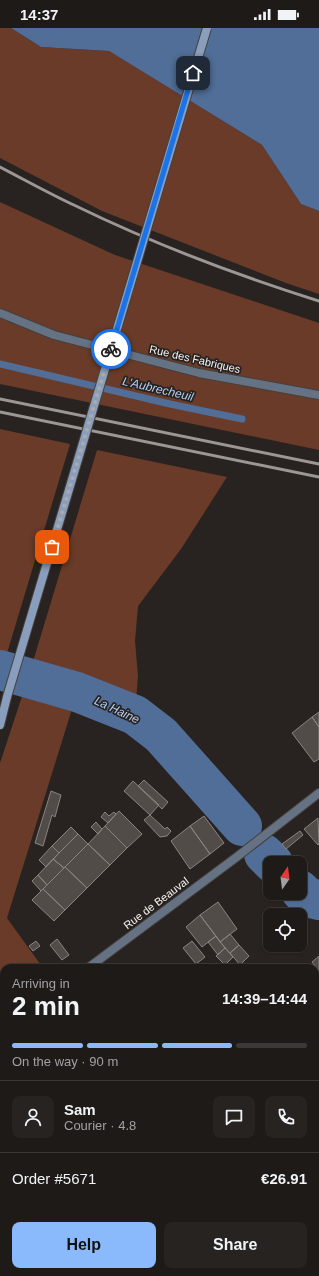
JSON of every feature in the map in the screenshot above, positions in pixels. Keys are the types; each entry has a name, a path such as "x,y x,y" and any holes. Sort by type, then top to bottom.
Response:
{"main road":[{"path":"0,725 7,697 207,28"}],"street":[{"name":"Rue des Fabriques","path":"0,313 54,335 199,373 319,396"},
{"name":"Rue de Beauval","path":"93,964 238,856 319,793"}],"shaded area":[{"path":"0,28 11,28 41,47 109,51 262,145 301,204 319,211 319,294 286,283 102,211 0,158"},
{"path":"0,202 115,255 319,323 319,450 0,384"},
{"path":"0,429 70,444 0,681"},
{"path":"97,450 227,477 181,549 138,606 135,641 138,676 135,715 77,693 7,918 40,964 0,964 0,763 28,678"}],"water":[{"path":"11,28 319,28 319,211 301,204 262,145 109,51 41,47"}],"building":[{"path":"319,712 319,727 312,717"},
{"path":"312,717 319,727 319,759 314,762 292,733"},
{"path":"144,780 168,802 162,809 138,786"},
{"path":"133,781 159,805 150,815 124,791"},
{"path":"51,791 61,795 55,817 52,815 43,846 35,843"},
{"path":"119,811 142,834 127,848 105,826"},
{"path":"105,812 109,816 114,812 116,814 108,823 101,817"},
{"path":"150,815 165,829 167,827 171,831 167,836 160,837 144,820"},
{"path":"204,816 224,843 210,854 190,826"},
{"path":"318,818 319,844 318,845 304,829"},
{"path":"96,822 102,829 98,834 91,827"},
{"path":"105,826 127,848 110,865 88,844"},
{"path":"190,826 210,854 190,869 171,841"},
{"path":"71,827 78,834 59,853 52,846"},
{"path":"300,831 303,835 286,849 282,844"},
{"path":"78,834 88,844 64,868 53,859"},
{"path":"88,844 110,865 87,888 65,867"},
{"path":"52,846 59,853 46,867 39,860"},
{"path":"53,859 64,868 47,885 38,875"},
{"path":"65,867 87,888 65,910 43,889"},
{"path":"38,875 47,885 41,891 32,881"},
{"path":"43,889 65,910 54,921 32,900"},
{"path":"218,902 237,929 220,942 200,915"},
{"path":"200,915 216,936 202,947 186,927"},
{"path":"230,934 239,945 230,953 220,942"},
{"path":"216,936 225,948 218,955 208,942"},
{"path":"57,939 69,955 62,960 50,945"},
{"path":"36,941 40,946 33,951 29,946"},
{"path":"192,941 205,957 196,964 183,948"},
{"path":"239,945 249,956 239,964 230,953"},
{"path":"225,948 233,957 226,964 224,964 216,956"},
{"path":"319,956 319,964 314,964 312,962"}],"waterway":[{"name":"L'Aubrecheuil","path":"0,364 170,404 242,419"},
{"name":"La Haine","path":"0,670 77,692 135,715 161,735 242,826"},
{"name":"La Haine","path":"307,897 319,900"}],"railway":[{"path":"0,167 105,220 165,246 226,270 319,301"},
{"path":"0,399 319,464"},
{"path":"0,412 319,477"}],"way so far":[{"path":"52,547 111,349"}],"route":[{"path":"111,349 193,73"}]}
